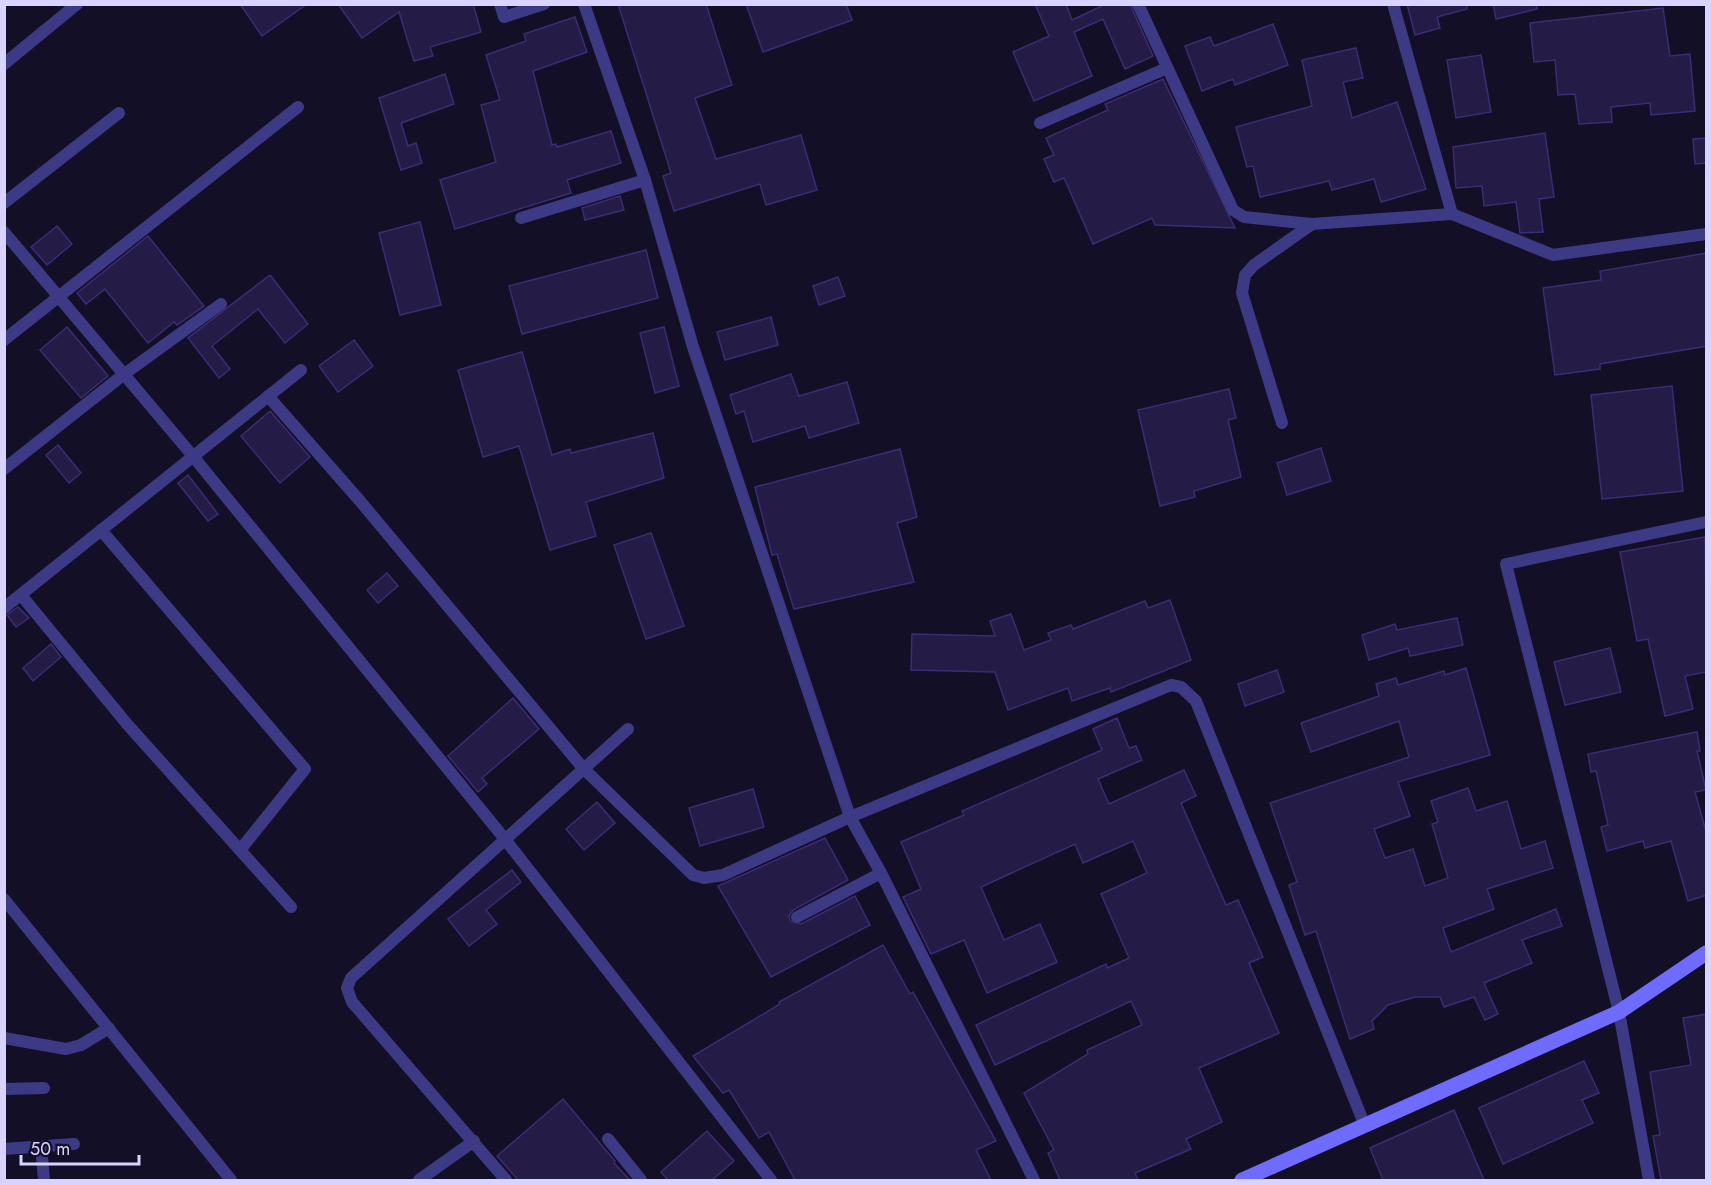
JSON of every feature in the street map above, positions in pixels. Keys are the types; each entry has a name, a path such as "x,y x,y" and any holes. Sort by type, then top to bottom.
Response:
{"street":[{"path":"4,64 77,4"},
{"path":"500,4 504,17 544,4"},
{"path":"584,4 645,180 693,347 850,817 882,873 1034,1180"},
{"path":"1138,4 1233,210 1244,217 1312,224 1452,214 1552,255 1707,234"},
{"path":"1393,4 1452,214"},
{"path":"1040,123 1167,68"},
{"path":"4,340 298,107"},
{"path":"4,203 119,113"},
{"path":"521,219 645,180"},
{"path":"1282,423 1242,293 1245,275 1254,265 1312,224"},
{"path":"4,232 192,455 504,838 771,1180"},
{"path":"4,469 123,375 221,304"},
{"path":"4,608 192,455 301,370"},
{"path":"268,396 360,501 584,768 693,875 704,878 723,875 850,817 1171,685 1181,687 1196,701 1365,1126"},
{"path":"1649,1180 1619,1012 1506,564 1707,522"},
{"path":"101,530 305,769 240,850"},
{"path":"21,595 127,724 291,907"},
{"path":"506,1180 352,1002 347,988 351,978 504,838 628,729"},
{"path":"796,917 882,873"},
{"path":"4,899 205,1151 231,1180"},
{"path":"1242,1180 1619,1012 1707,953"},
{"path":"4,1038 66,1049 81,1046 109,1028"},
{"path":"4,1089 44,1088"},
{"path":"608,1139 642,1180"},
{"path":"419,1180 474,1141"},
{"path":"4,1149 74,1144"},
{"path":"41,1146 44,1180"}],"building":[{"path":"240,4 307,4 262,36"},
{"path":"338,4 473,4 481,32 430,47 433,56 414,61 399,12 362,38"},
{"path":"618,4 706,4 732,85 695,98 716,159 801,135 817,190 766,205 760,184 674,211 663,176 671,173"},
{"path":"746,4 846,4 852,20 763,52"},
{"path":"1035,4 1066,4 1072,20 1106,4 1130,4 1153,56 1125,69 1103,19 1074,32 1092,76 1034,101 1013,52 1049,36"},
{"path":"1407,4 1467,4 1467,9 1437,17 1440,28 1415,35"},
{"path":"1493,4 1536,4 1537,9 1496,19"},
{"path":"1663,8 1670,56 1690,54 1695,111 1651,115 1650,103 1611,107 1612,122 1579,124 1575,94 1558,95 1555,60 1534,62 1530,23"},
{"path":"575,17 587,52 533,71 552,145 556,144 557,147 611,131 621,163 567,180 571,193 455,229 440,180 496,162 481,105 500,100 486,55 526,41 524,34"},
{"path":"1273,24 1288,65 1235,85 1233,79 1202,91 1185,46 1210,37 1214,46"},
{"path":"1356,48 1363,78 1343,82 1352,118 1397,102 1426,189 1381,202 1374,179 1332,190 1329,181 1260,197 1253,166 1247,167 1236,127 1312,106 1302,60"},
{"path":"1481,55 1491,112 1456,118 1447,60"},
{"path":"445,74 454,104 401,123 408,146 416,143 422,163 401,170 379,98"},
{"path":"1163,79 1235,228 1155,225 1152,218 1093,244 1064,178 1054,182 1044,159 1054,155 1046,138 1108,110 1105,104"},
{"path":"1545,133 1554,197 1539,199 1543,232 1520,233 1516,202 1484,206 1482,186 1456,188 1453,147"},
{"path":"1707,138 1707,163 1695,164 1693,139"},
{"path":"620,196 624,210 585,220 582,208"},
{"path":"420,222 441,305 400,315 379,233"},
{"path":"57,226 72,244 47,265 31,247"},
{"path":"148,236 204,306 177,325 174,322 148,343 105,289 86,304 77,293"},
{"path":"646,250 658,298 522,334 509,286"},
{"path":"1707,253 1707,346 1600,364 1600,369 1555,375 1543,288 1601,280 1600,271"},
{"path":"270,275 308,324 285,343 258,309 212,346 230,369 219,378 188,338"},
{"path":"838,277 845,296 819,305 813,286"},
{"path":"771,317 778,345 725,360 717,332"},
{"path":"67,327 108,376 81,398 40,350"},
{"path":"664,327 679,386 655,393 640,333"},
{"path":"354,340 373,366 338,392 319,366"},
{"path":"522,352 552,455 570,449 571,453 653,433 664,478 586,502 596,536 550,550 519,446 483,457 458,370"},
{"path":"791,374 799,396 847,382 859,423 809,438 805,426 753,442 744,411 736,414 730,395"},
{"path":"1672,386 1683,491 1602,499 1591,395"},
{"path":"1229,389 1236,418 1228,420 1241,477 1194,491 1195,497 1160,506 1138,410"},
{"path":"270,411 310,457 280,483 241,436"},
{"path":"58,445 81,473 69,483 46,455"},
{"path":"1321,448 1331,481 1287,495 1277,463"},
{"path":"900,449 917,517 897,523 914,582 794,609 777,554 772,555 755,487"},
{"path":"188,475 218,514 208,521 178,483"},
{"path":"651,533 684,626 646,639 614,545"},
{"path":"1705,537 1707,672 1685,676 1693,709 1665,716 1648,639 1637,641 1620,552"},
{"path":"387,573 398,586 378,603 367,590"},
{"path":"1170,600 1191,660 1111,692 1110,688 1072,701 1068,688 1008,710 995,672 911,670 912,634 995,636 990,621 1011,614 1024,650 1051,640 1048,633 1071,625 1073,629 1145,601 1148,608"},
{"path":"18,607 29,618 16,627 7,615"},
{"path":"1457,618 1463,645 1410,656 1408,648 1369,660 1362,635 1395,624 1397,630"},
{"path":"51,644 61,657 33,681 23,668"},
{"path":"1610,648 1621,692 1565,705 1554,662"},
{"path":"1466,668 1490,755 1398,782 1410,816 1374,829 1385,858 1413,849 1425,886 1448,878 1432,824 1438,822 1431,801 1468,788 1476,811 1507,801 1521,849 1545,841 1553,868 1487,889 1494,909 1443,928 1451,952 1556,909 1562,926 1522,940 1532,963 1484,983 1498,1014 1485,1020 1474,997 1444,1007 1440,997 1415,997 1388,1005 1372,1021 1374,1029 1350,1039 1316,931 1305,935 1289,885 1297,882 1270,803 1409,757 1399,721 1311,752 1301,723 1379,696 1376,684 1396,678 1398,685 1444,671 1445,675"},
{"path":"1277,670 1284,692 1245,706 1238,684"},
{"path":"513,698 539,729 482,778 487,784 478,792 448,756"},
{"path":"1117,718 1129,748 1136,746 1142,760 1098,779 1109,804 1184,770 1196,796 1181,803 1226,905 1238,900 1263,957 1249,963 1279,1033 1199,1068 1222,1122 1186,1139 1191,1149 1135,1173 1138,1180 1060,1180 1048,1153 1054,1150 1024,1093 1088,1054 1087,1050 1142,1025 1131,1001 995,1065 976,1025 1106,964 1107,968 1129,958 1101,894 1147,873 1133,841 1083,863 1075,844 981,887 1004,940 1040,924 1057,962 987,993 964,940 931,954 903,897 921,889 901,842 964,815 962,811 1102,750 1093,729"},
{"path":"1697,732 1700,751 1697,751 1706,790 1695,792 1707,835 1707,895 1688,901 1671,841 1645,848 1643,841 1607,851 1601,827 1608,825 1596,771 1591,772 1588,754"},
{"path":"753,789 764,827 700,846 689,808"},
{"path":"597,802 615,823 584,850 566,829"},
{"path":"825,838 848,880 793,910 789,916 790,921 801,924 855,896 870,925 771,977 718,886"},
{"path":"512,870 521,882 486,910 497,924 469,946 448,919"},
{"path":"883,945 910,994 913,992 996,1141 976,1150 991,1180 795,1180 769,1132 759,1138 729,1090 723,1093 693,1056 780,1004 779,1002"},
{"path":"1707,1014 1707,1180 1661,1180 1653,1136 1660,1135 1650,1072 1691,1065 1683,1018"},
{"path":"1584,1061 1599,1093 1582,1100 1593,1123 1503,1164 1479,1108"},
{"path":"563,1099 630,1180 518,1180 497,1156"},
{"path":"1454,1110 1484,1180 1383,1180 1370,1148"},
{"path":"707,1131 734,1161 712,1180 668,1180 661,1172"}]}
